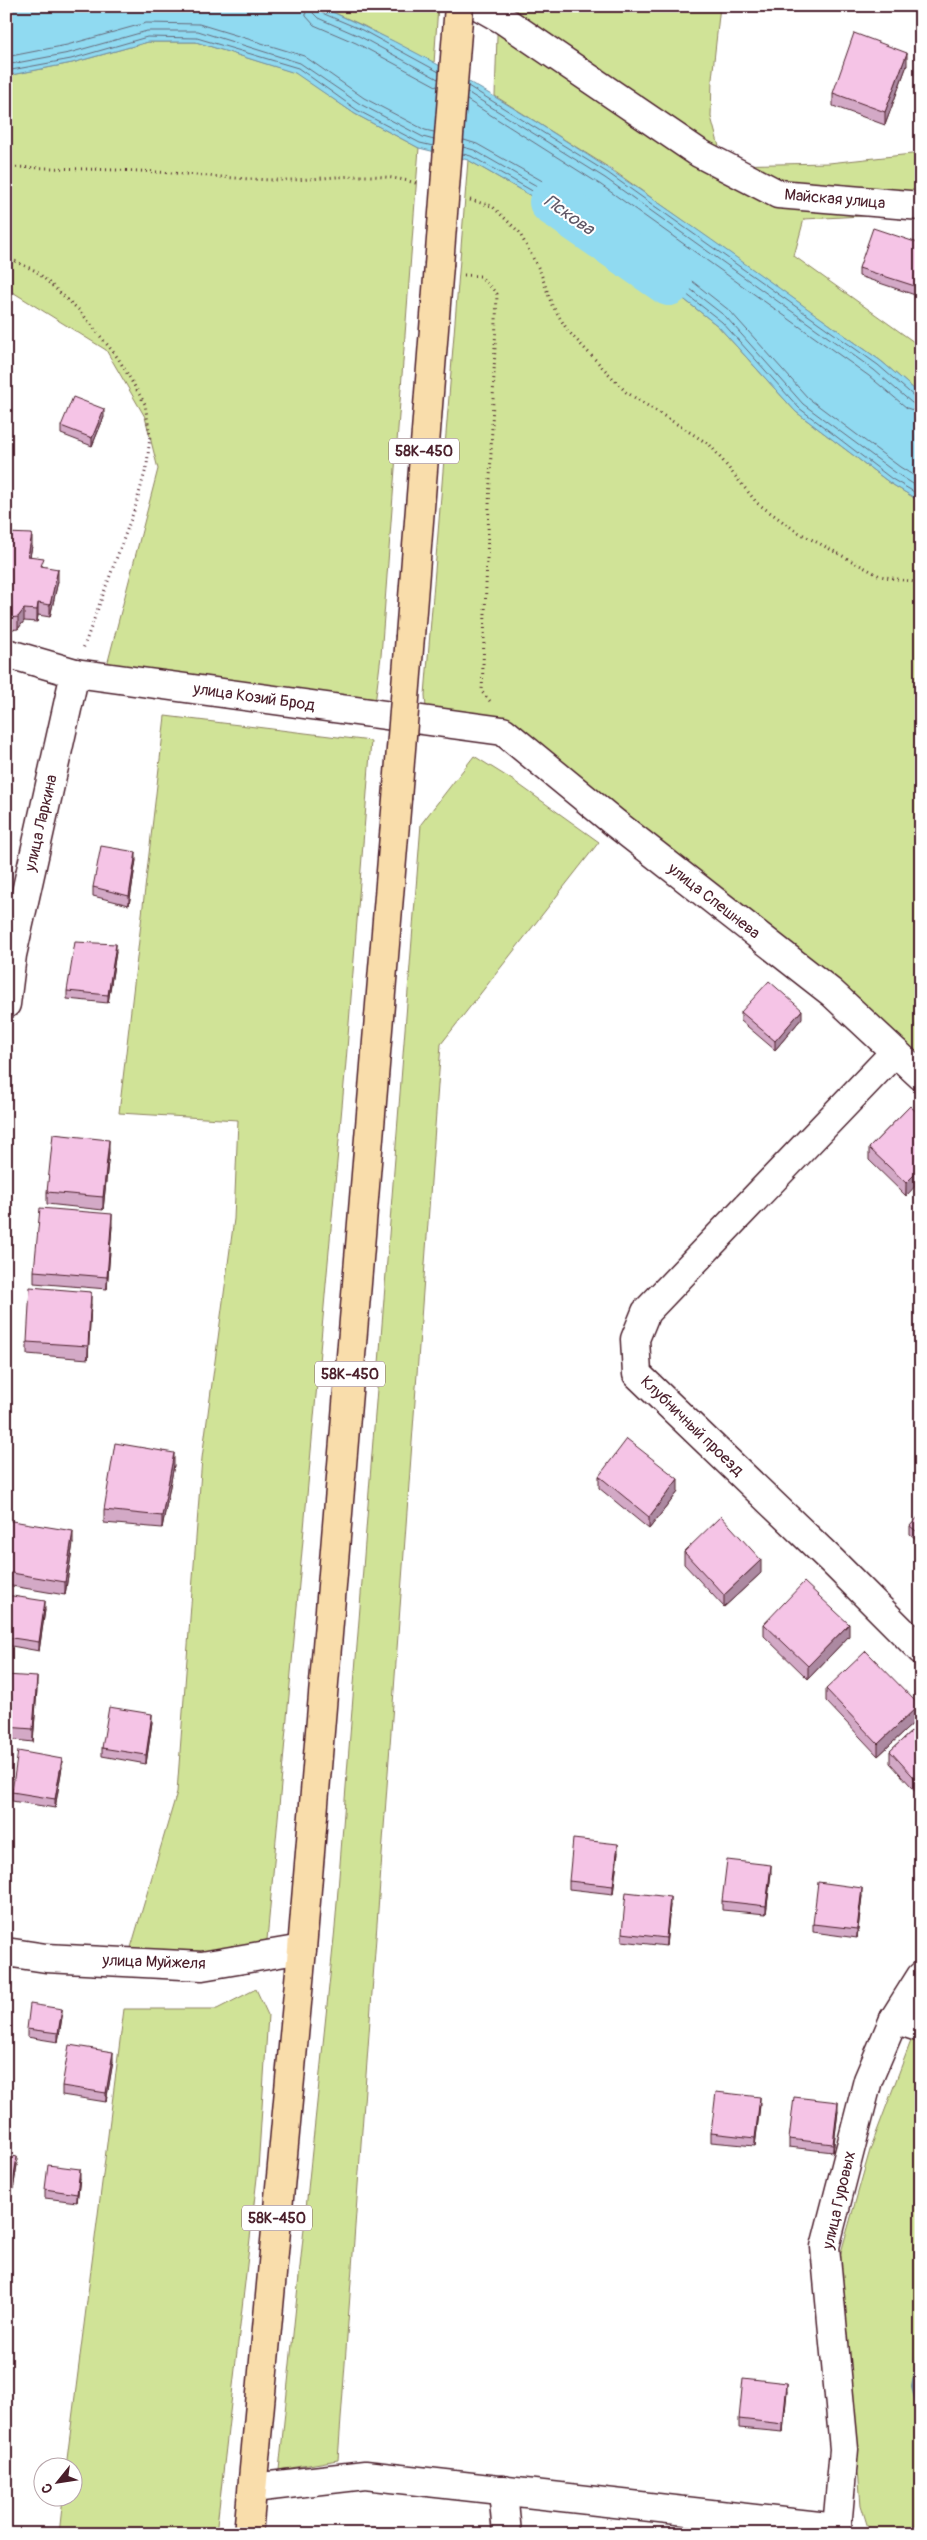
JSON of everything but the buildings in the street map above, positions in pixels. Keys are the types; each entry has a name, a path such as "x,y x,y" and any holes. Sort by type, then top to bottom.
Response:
{"highway":[{"name":"58К-450","path":"248,2534 302,1949 410,636 449,270 459,6"}],"street":[{"name":"Майская улица","path":"480,6 699,153 778,194 921,206"},
{"name":"улица Козий Брод","path":"6,653 75,673 504,731"},
{"name":"улица Ларкина","path":"6,1004 12,955 75,673"},
{"name":"улица Спешнева","path":"504,731 615,823 832,993 921,1076"},
{"name":"Клубничный проезд","path":"895,1052 646,1312 635,1339 637,1374 832,1561 921,1650"},
{"name":"улица Муйжеля","path":"6,1952 46,1958 202,1966 302,1949"},
{"name":"улица Гуровых","path":"839,2531 844,2449 825,2247 868,2080 894,2019 921,1976"},
{"path":"894,2019 921,2028"},
{"path":"253,2488 365,2475 839,2531"},
{"path":"503,2490 507,2534"}],"path":[{"path":"6,167 140,171 228,179 284,180 360,175 387,176 423,185"},
{"path":"466,198 492,206 519,232 540,271 552,305 568,331 626,392 710,445 756,502 796,531 880,576 921,582"},
{"path":"6,257 36,271 80,311 118,358 145,404 150,436 147,465 135,508 75,673"},
{"path":"449,270 480,276 497,294 482,692 503,716 504,731"}],"green space":[{"path":"319,6 438,6 434,64 364,26"},
{"path":"498,6 720,6 712,79 711,117 724,165 829,163 921,153 921,213 804,219 794,256 921,347 921,395 881,361 611,169 495,96"},
{"path":"148,42 196,42 296,73 355,114 419,148 381,656 374,712 105,673 158,469 145,417 106,350 6,288 6,76 72,63"},
{"path":"468,160 610,241 718,326 796,412 890,483 921,502 921,1072 496,740 427,721 425,695"},
{"path":"165,716 371,741 346,1062 267,1940 204,1956 130,1951 177,1792 202,1458 234,1219 238,1120 119,1113"},
{"path":"474,756 514,781 599,842 441,1044 338,2460 279,2470 335,1928 421,824"},
{"path":"256,1989 268,2015 258,2169 216,2534 59,2534 62,2508 82,2508 82,2458 67,2458 124,2009 217,2009"},
{"path":"921,2014 921,2534 870,2534 861,2505 840,2256 870,2150"}],"water":[{"path":"6,6 319,6 394,42 467,81 609,169 677,216 881,361 921,395 921,502 890,483 796,412 718,326 610,241 468,160 419,148 355,114 295,73 196,42 148,42 72,63 6,76"}],"waterway":[{"name":"Пскова","path":"552,202 669,283"},
{"path":"921,2355 915,2387 921,2410"}]}
